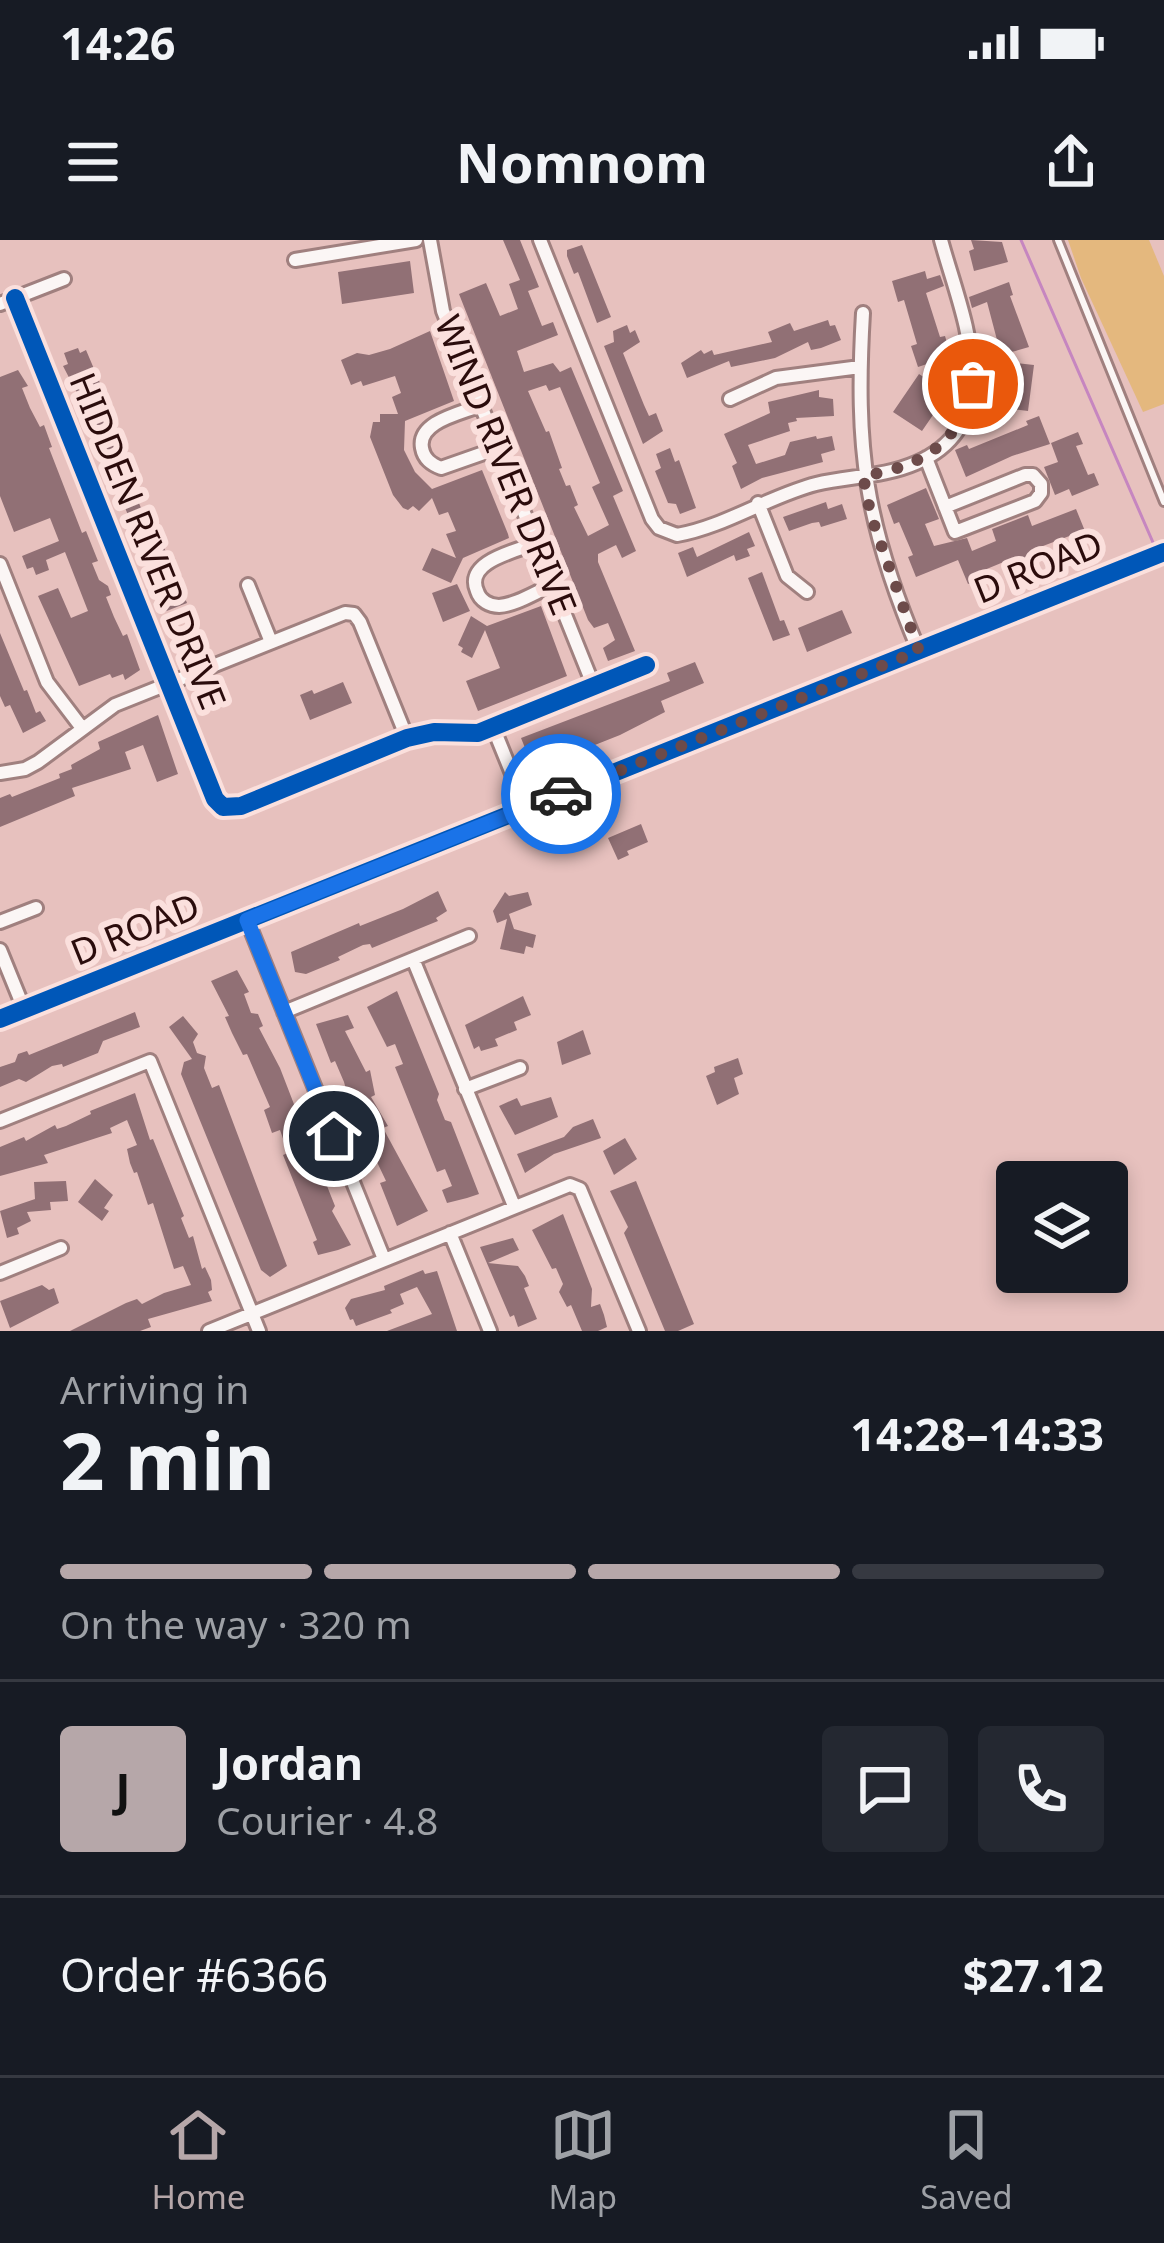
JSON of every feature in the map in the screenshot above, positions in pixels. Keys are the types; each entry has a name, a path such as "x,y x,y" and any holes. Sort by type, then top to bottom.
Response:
{"street":[{"path":"295,260 416,240"},
{"name":"WIND RIVER DRIVE","path":"430,240 439,298 594,687"},
{"path":"540,240 655,524 670,534 683,534 818,484 891,471 926,458 961,421 974,372 941,240"},
{"path":"0,304 64,279"},
{"name":"HIDDEN RIVER DRIVE","path":"15,298 215,800 223,806 242,806 407,738"},
{"path":"863,313 863,476 877,537 919,651"},
{"path":"730,399 776,378 860,367"},
{"path":"481,405 432,425 421,447 427,460 440,468 498,448"},
{"path":"926,458 945,507 955,532 1035,500 1041,484 1025,475 945,507"},
{"path":"758,503 787,576 807,592"},
{"path":"536,543 484,565 477,574 476,591 484,601 501,605 553,585"},
{"name":"D ROAD","path":"0,1019 1164,552"},
{"path":"0,564 46,682 82,728"},
{"path":"248,585 271,642"},
{"path":"0,772 38,762 115,705 336,616 354,614 407,738 434,732 478,733 646,665"},
{"path":"493,728 526,808"},
{"path":"0,922 36,908"},
{"path":"247,920 384,1259"},
{"path":"284,1012 469,936"},
{"path":"0,950 24,1010"},
{"path":"413,959 514,1206"},
{"path":"0,1121 150,1061 260,1331"},
{"path":"465,1089 520,1068"},
{"path":"209,1331 570,1185 577,1185 583,1196 639,1331"},
{"path":"450,1233 490,1331"},
{"path":"0,1273 61,1249"}],"lane":[{"path":"1058,240 1164,502"}],"shaded area":[{"path":"1068,240 1149,240 1164,276 1164,404 1143,412"}],"building":[{"path":"503,240 520,240 539,287 528,291 542,326 553,322 558,335 517,351 524,372 553,363 560,372 571,367 623,491 613,496 636,551 622,558 616,545 598,554 598,562 635,651 608,661 603,648 615,640 608,623 594,628 588,620 459,294 486,283 500,316 518,309 509,284 520,280","holes":["546,385 549,391 560,387 600,483 592,487 609,525 588,536 570,485 566,486 559,469 549,431 528,391"]},
{"path":"971,240 1002,242 1008,262 974,271"},
{"path":"582,245 611,317 597,323 567,256 567,250"},
{"path":"410,261 414,293 342,304 338,272"},
{"path":"925,271 927,279 940,275 944,286 926,293 951,356 918,367 911,346 917,344 904,300 898,302 892,281"},
{"path":"1009,282 1029,347 1001,355 987,302 972,308 969,297"},
{"path":"828,320 841,340 821,348 811,350 808,342 775,358 731,367 729,361 687,378 681,363 701,350 704,354 712,350 714,355 772,342 768,332 790,323 794,331"},
{"path":"627,325 640,342 623,353 649,416 656,413 663,431 643,444 604,346 614,342 613,331"},
{"path":"430,331 454,401 405,421 404,450 415,472 432,489 482,470 509,538 463,558 451,583 422,570 432,548 456,558 446,534 456,531 448,512 439,515 432,498 419,511 413,506 403,508 370,437 380,414 398,414 392,397 401,393 395,376 351,385 341,360 390,349"},
{"path":"78,348 80,353 86,350 136,473 139,486 133,488 141,508 147,506 187,603 164,612 154,596 160,594 152,574 124,522 130,520 93,440 98,438 90,418 63,366 68,364 64,353"},
{"path":"1000,361 1034,365 1028,411 994,407 995,401 982,399 985,377 998,378"},
{"path":"18,370 28,386 22,388 30,408 40,427 44,425 82,533 86,531 98,561 92,563 99,580 108,586 111,595 106,597 140,670 125,680 123,674 112,678 110,674 79,686 38,596 58,588 71,618 88,611 65,552 46,560 49,570 36,575 33,567 27,569 22,556 59,541 50,518 14,532 0,496 0,377"},
{"path":"919,374 948,393 922,431 893,412"},
{"path":"819,390 819,397 833,399 834,416 796,418 788,423 790,431 748,445 756,464 785,455 790,442 816,436 832,436 835,450 821,454 823,462 762,478 741,489 732,466 737,463 724,434 770,413 768,402"},
{"path":"1039,416 1050,444 966,477 955,450 967,445 969,449"},
{"path":"1078,432 1083,444 1076,446 1088,475 1094,473 1099,485 1072,496 1069,489 1055,495 1044,467 1058,462 1051,443"},
{"path":"670,448 696,508 680,514 676,504 668,503 655,471 661,468 656,454"},
{"path":"926,488 939,519 925,524 934,546 967,538 972,551 996,541 992,529 1028,515 1032,526 1076,509 1087,536 1075,541 1072,535 1043,546 1046,552 1009,567 1006,561 977,573 980,579 968,584 958,560 916,577 908,557 913,555 887,505"},
{"path":"826,502 828,509 842,504 847,519 789,531 783,517"},
{"path":"749,532 755,546 747,549 750,556 736,561 734,555 687,577 678,553 693,547 697,557"},
{"path":"762,572 790,635 773,641 748,578"},
{"path":"457,584 470,611 443,622 432,593"},
{"path":"541,606 567,676 478,711 466,681 500,668 485,630 472,658 461,652 458,645 471,616 487,626"},
{"path":"842,610 852,633 807,652 798,628"},
{"path":"0,633 24,691 46,721 23,733 10,705 5,707 0,696"},
{"path":"695,662 704,683 661,701 665,712 620,735 532,765 521,738 670,681 667,673"},
{"path":"343,682 352,703 310,720 300,695"},
{"path":"158,715 178,774 157,782 143,745 125,752 131,769 72,788 75,796 0,827 0,798 60,778 71,765 100,749 98,742"},
{"path":"641,824 648,842 618,860 608,838"},
{"path":"438,891 447,911 438,921 372,948 363,945 306,974 295,972 291,952"},
{"path":"505,892 509,896 528,892 532,905 509,914 514,929 536,935 533,948 526,946 524,954 500,949 507,919 497,923 493,911"},
{"path":"237,970 249,992 244,994 251,1013 258,1014 263,1026 259,1028 280,1068 314,1169 321,1171 335,1206 332,1211 351,1245 318,1255 313,1242 317,1240 283,1155 288,1153 280,1130 272,1133 264,1110 270,1107 211,981"},
{"path":"397,991 445,1120 451,1122 479,1194 447,1203 442,1190 452,1186 445,1169 437,1172 395,1067 403,1064 395,1044 387,1047 367,1007"},
{"path":"523,996 531,1015 514,1022 517,1030 495,1039 498,1046 474,1049 465,1025"},
{"path":"135,1012 140,1027 103,1041 98,1053 63,1067 52,1066 26,1082 19,1079 0,1087 0,1067 15,1062 18,1054 27,1051 29,1055"},
{"path":"348,1015 354,1028 345,1031 366,1072 370,1070 375,1095 371,1097 388,1126 383,1128 428,1211 397,1226 380,1183 386,1181 373,1156 369,1157 360,1124 357,1126 343,1094 347,1093 344,1082 316,1024"},
{"path":"183,1016 198,1034 193,1042 197,1053 206,1056 204,1068 212,1088 219,1085 287,1266 270,1277 261,1270 181,1074 184,1062 192,1059 169,1027"},
{"path":"583,1030 591,1054 562,1065 557,1042"},
{"path":"738,1058 743,1074 734,1078 739,1094 717,1105 706,1076 715,1072 714,1067"},
{"path":"135,1093 189,1238 193,1236 202,1269 211,1280 212,1301 148,1319 151,1327 140,1331 70,1331 126,1303 137,1299 142,1304 191,1285 183,1266 174,1269 153,1203 148,1205 130,1163 127,1149 137,1145 127,1120 110,1128 112,1133 44,1155 48,1163 0,1176 0,1147 24,1137 26,1141 55,1125 57,1129 66,1126"},
{"path":"551,1097 558,1117 515,1135 499,1106 517,1098 521,1106"},
{"path":"593,1119 601,1138 554,1154 525,1173 517,1154 564,1137 573,1127"},
{"path":"625,1138 637,1159 614,1175 603,1151"},
{"path":"95,1179 113,1195 102,1221 78,1202"},
{"path":"66,1181 68,1201 50,1202 51,1210 27,1212 31,1221 17,1228 19,1234 7,1238 0,1211 35,1199 34,1182"},
{"path":"636,1181 694,1324 678,1331 665,1331 610,1191"},
{"path":"563,1214 592,1289 591,1307 600,1304 604,1315 607,1327 598,1331 582,1331 571,1305 567,1307 559,1292 563,1284 556,1268 552,1269 532,1230"},
{"path":"513,1238 519,1250 488,1263 518,1266 525,1276 529,1286 524,1288 537,1319 518,1327 480,1247"},
{"path":"423,1270 425,1274 437,1271 457,1331 387,1331 432,1314 417,1287 400,1294 404,1304 392,1313 356,1326 350,1320 345,1308 351,1299 385,1290 384,1286"},
{"path":"42,1285 54,1288 59,1303 10,1328 0,1301"}],"waterway":[{"path":"1021,240 1155,547"}],"cycle path":[{"path":"15,298 215,799 223,807 241,806 407,738 434,732 478,733 646,665"},
{"path":"0,1019 1164,552"}],"way so far":[{"path":"561,794 919,651 871,516 863,476 915,464 937,450 961,421 973,384"}],"route":[{"path":"334,1136 247,920 561,794"}]}
